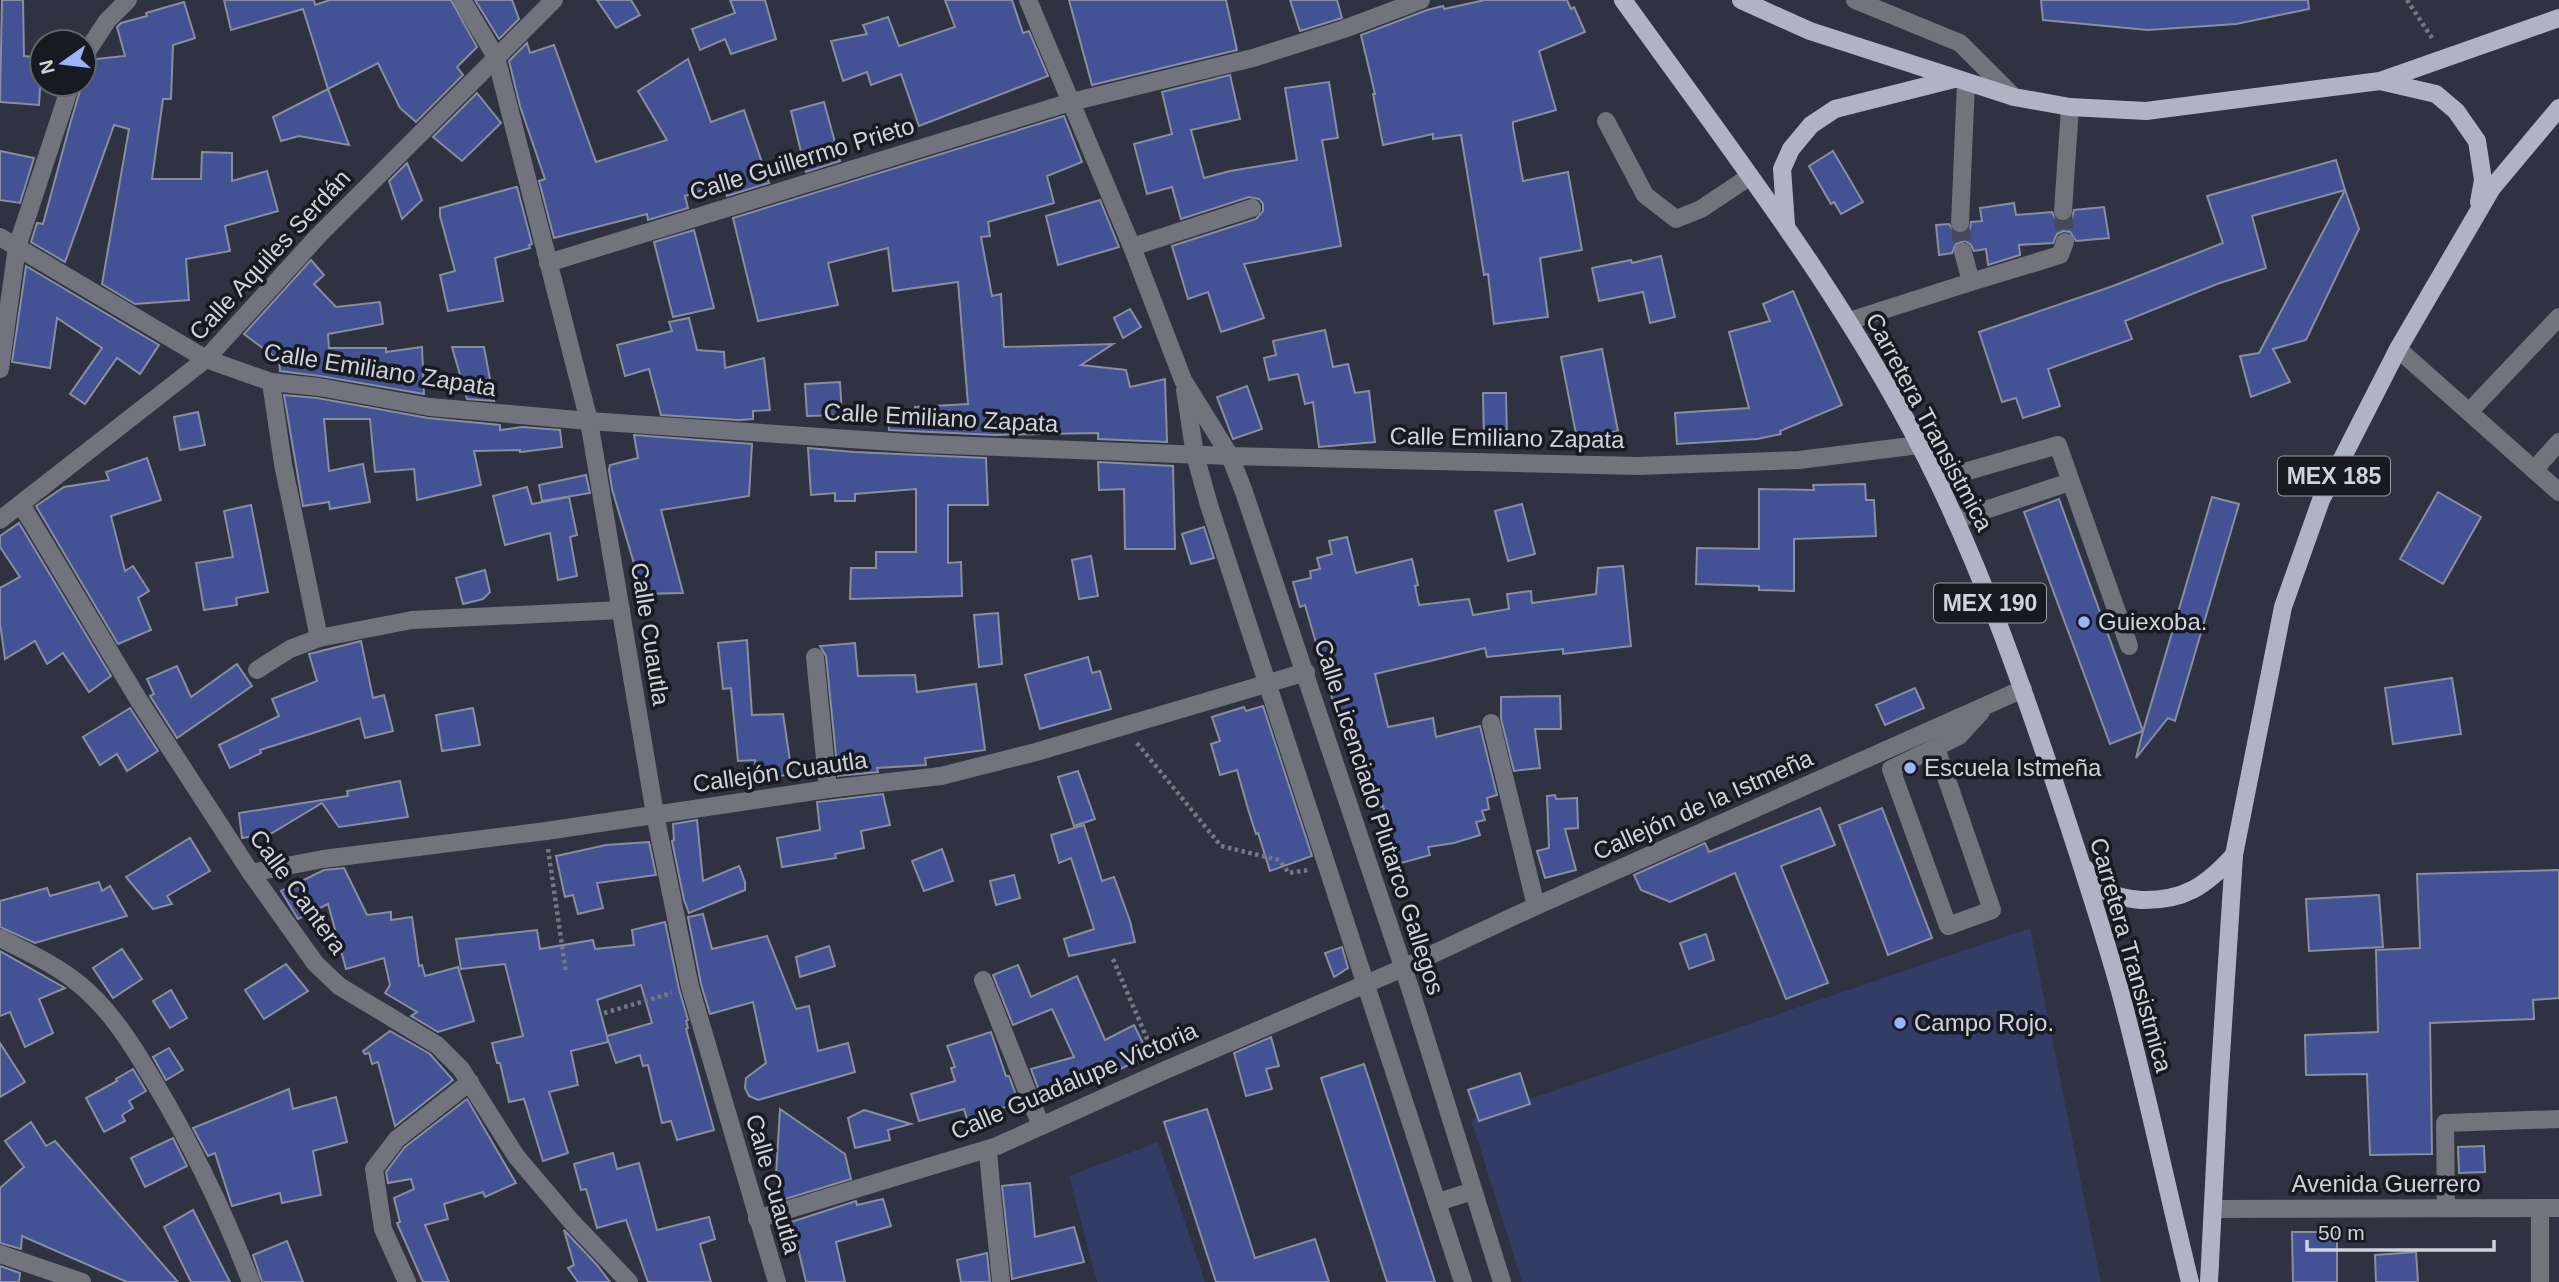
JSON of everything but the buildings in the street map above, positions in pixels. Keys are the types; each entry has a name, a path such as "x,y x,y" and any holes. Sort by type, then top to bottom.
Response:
{"main road":[{"name":"Carretera Transistmica","path":"1623,0 1786,225 1849,321 1919,445 1955,520 2023,689 2081,864 2120,993 2190,1282"},
{"path":"1741,0 1810,31 2014,97 2070,107 2146,111 2380,82 2559,18"},
{"path":"1786,225 1782,169 1791,149 1811,125 1835,108 1960,81"},
{"path":"2380,82 2436,94 2456,111 2477,141 2483,180 2476,216"},
{"name":"MEX 185","path":"2234,855 2283,607 2321,500 2398,349 2492,188 2559,108"},
{"path":"2209,1282 2234,855"},
{"name":"MEX 190","path":"2081,864 2104,890 2132,899 2161,900 2190,893 2215,877 2234,855"}],"street":[{"path":"98,35 107,21 128,0"},
{"name":"Calle Cuautla","path":"462,0 496,57 589,421 655,814 690,987 776,1282"},
{"name":"Calle Aquiles Serdán","path":"0,520 206,359 318,236 554,0"},
{"name":"Calle Licenciado Plutarco Gallegos","path":"1028,0 1132,247 1183,380 1230,456 1244,492 1403,968 1502,1282"},
{"name":"Calle Guillermo Prieto","path":"548,262 1071,102 1253,58 1421,0"},
{"path":"1855,0 1960,43 2014,97"},
{"path":"1960,81 1960,223"},
{"path":"0,369 17,247 66,98"},
{"path":"2063,211 2070,107"},
{"path":"1606,121 1645,195 1676,219 1701,209 1749,177"},
{"path":"1132,247 1252,208"},
{"name":"Calle Emiliano Zapata","path":"0,237 206,359 271,382 319,387 430,407 923,444 1230,456 1638,466 1798,460 1919,445"},
{"path":"1849,321 2060,254 2065,242"},
{"path":"1963,252 1971,282"},
{"path":"2469,412 2559,317"},
{"path":"2398,349 2559,492"},
{"name":"Calle Licenciado Plutarco Gallegos","path":"1183,380 1195,455 1266,685 1367,982 1463,1282"},
{"path":"271,382 283,464 320,638"},
{"path":"2533,470 2559,442"},
{"path":"1937,480 2057,445 2129,646"},
{"path":"1955,520 2070,482"},
{"name":"Calle Cantera","path":"21,504 138,699 251,873 316,962 339,986 437,1045 461,1069 516,1156 571,1221 629,1282"},
{"path":"257,670 290,649 320,638 412,620 621,610"},
{"path":"815,657 828,789"},
{"name":"Callejón Cuautla","path":"251,873 323,859 546,831 828,789 941,776 1036,752 1306,671"},
{"name":"Callejón de la Istmeña","path":"1403,968 2023,689"},
{"path":"1936,748 1992,910 1948,926 1891,769 1959,736 1989,705"},
{"path":"1492,723 1536,906"},
{"path":"0,938 43,960 80,984 109,1015 138,1054 188,1138 251,1282"},
{"name":"Calle Guadalupe Victoria","path":"757,1219 988,1149 1403,968"},
{"path":"983,980 1041,1126"},
{"path":"407,1282 383,1229 374,1168 397,1139 470,1082"},
{"path":"2446,1208 2445,1123 2559,1119"},
{"path":"988,1149 1001,1282"},
{"path":"1438,1202 1474,1191"},
{"path":"2540,1208 2540,1282"},
{"name":"Avenida Guerrero","path":"2214,1209 2559,1208"},
{"path":"0,1254 82,1282"}],"path":[{"path":"2407,0 2446,60"},
{"path":"1122,726 1221,846 1279,860 1289,873 1327,867"},
{"path":"546,831 566,974"},
{"path":"1113,959 1161,1072"},
{"path":"604,1013 690,987"}],"shaded area":[{"name":"Campo Rojo.","path":"2030,928 2101,1282 1522,1282 1471,1119"},
{"path":"1158,1142 1205,1282 1097,1282 1069,1176"}],"tunnel":[{"path":"2063,211 2065,242"},
{"path":"1960,223 1963,252"}],"place":[{"name":"Guiexoba.","path":"2084,622"},
{"name":"Escuela Istmeña","path":"1910,768"},
{"name":"Campo Rojo.","path":"1900,1023"}]}
